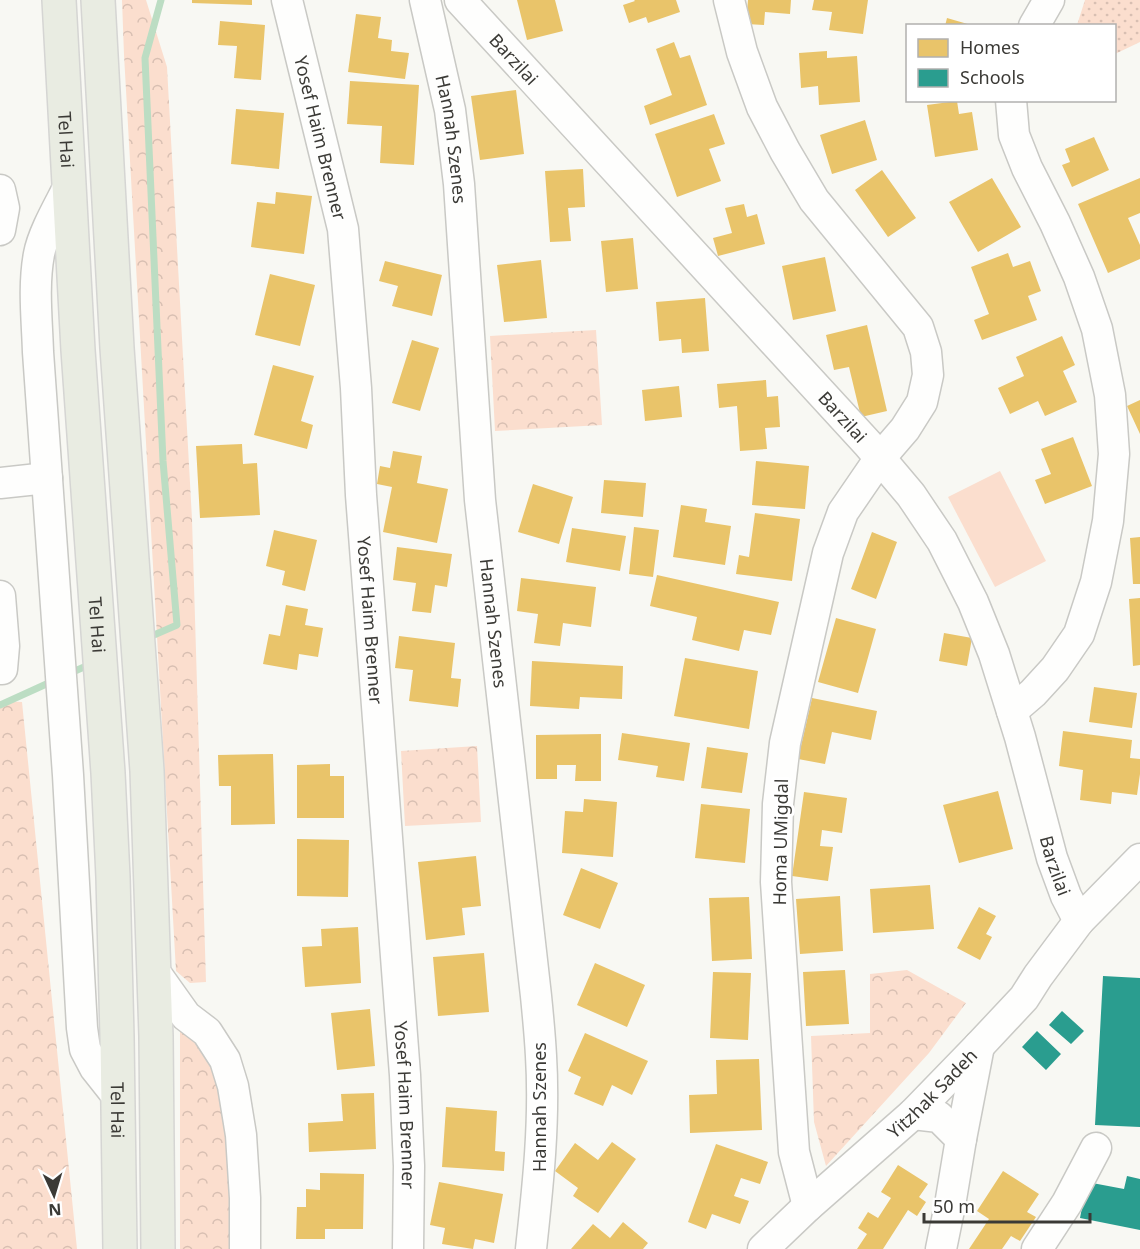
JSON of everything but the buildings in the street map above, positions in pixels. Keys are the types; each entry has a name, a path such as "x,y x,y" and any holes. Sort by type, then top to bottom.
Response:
{"highway":[{"path":"98,0 117,348 147,771 154,971 158,1249"},
{"name":"Tel Hai","path":"58,2 79,362 108,773 114,911 120,1249"}],"street":[{"name":"Yosef Haim Brenner","path":"287,0 344,229 356,388 360,495 405,1076 409,1166 408,1249"},
{"name":"Hannah Szenes","path":"425,0 450,110 459,184 480,500 542,1057 538,1183 531,1249"},
{"name":"Barzilai","path":"460,0 880,458 911,495 942,541 978,613 994,654 1052,858 1066,896 1079,921"},
{"name":"Homa UMigdal","path":"729,0 742,52 758,96 785,151 814,200 918,327 926,352 928,375 922,402 905,429 880,458 843,512 828,553 785,743 778,804 776,882 794,1152 808,1206"},
{"path":"1035,24 1049,0"},
{"path":"1011,102 1014,135 1027,168 1079,277 1097,329 1110,395 1114,454 1108,521 1096,582 1078,634 1055,669 1012,711"},
{"path":"69,186 39,253 36,285 38,352 68,775 84,1049 95,1068 118,1097"},
{"path":"0,190 4,208 0,230"},
{"path":"0,483 47,478"},
{"path":"0,596 4,646 2,669 0,669"},
{"name":"Yitzhak Sadeh","path":"763,1249 808,1206 913,1114 979,1046 1024,998 1079,921 1140,859"},
{"path":"154,971 186,1016 207,1032 225,1060 233,1086 241,1136 245,1198 245,1249"},
{"path":"940,1249 979,1046"},
{"path":"913,1114 939,1117 961,1139"},
{"path":"1037,1249 1067,1203 1096,1148"}],"green space":[{"path":"122,0 146,0 167,67 192,519 206,982 190,983 176,971"},
{"path":"1085,0 1140,0 1140,42 1116,54 1116,24 1077,24"},
{"path":"596,330 602,425 495,431 490,336"},
{"path":"1000,471 1046,561 995,587 948,497"},
{"path":"0,701 22,702 77,1249 0,1249"},
{"path":"477,746 481,822 405,826 401,751"},
{"path":"907,970 966,1003 929,1053 826,1166 814,1122 811,1036 870,1033 870,974"},
{"path":"180,1022 201,1037 225,1087 237,1249 180,1249"}],"waterway":[{"path":"147,638 177,625 163,461 145,58 161,0"},
{"path":"68,674 91,664"},
{"path":"0,705 53,681"}]}
